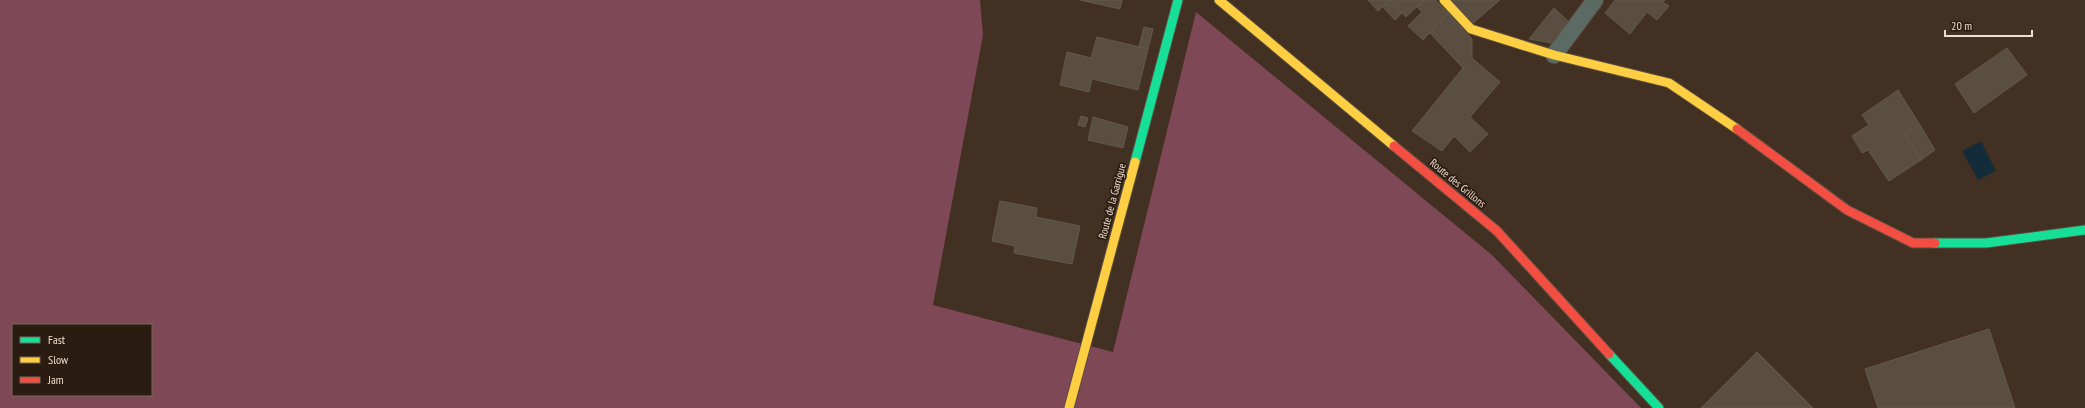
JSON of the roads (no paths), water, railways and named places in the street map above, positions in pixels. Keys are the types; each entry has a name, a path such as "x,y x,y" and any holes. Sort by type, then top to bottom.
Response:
{"street":[{"name":"Route de la Garrigue","path":"1069,408 1178,0"},
{"name":"Route des Grillons","path":"1219,0 1497,231 1659,408"},
{"path":"1444,0 1471,29 1554,55 1669,83 1756,142 1847,210 1913,243 1986,243 2085,230"}],"lane":[{"path":"1554,55 1595,0"}],"water":[{"path":"1981,141 1996,171 1978,180 1962,151"}]}
